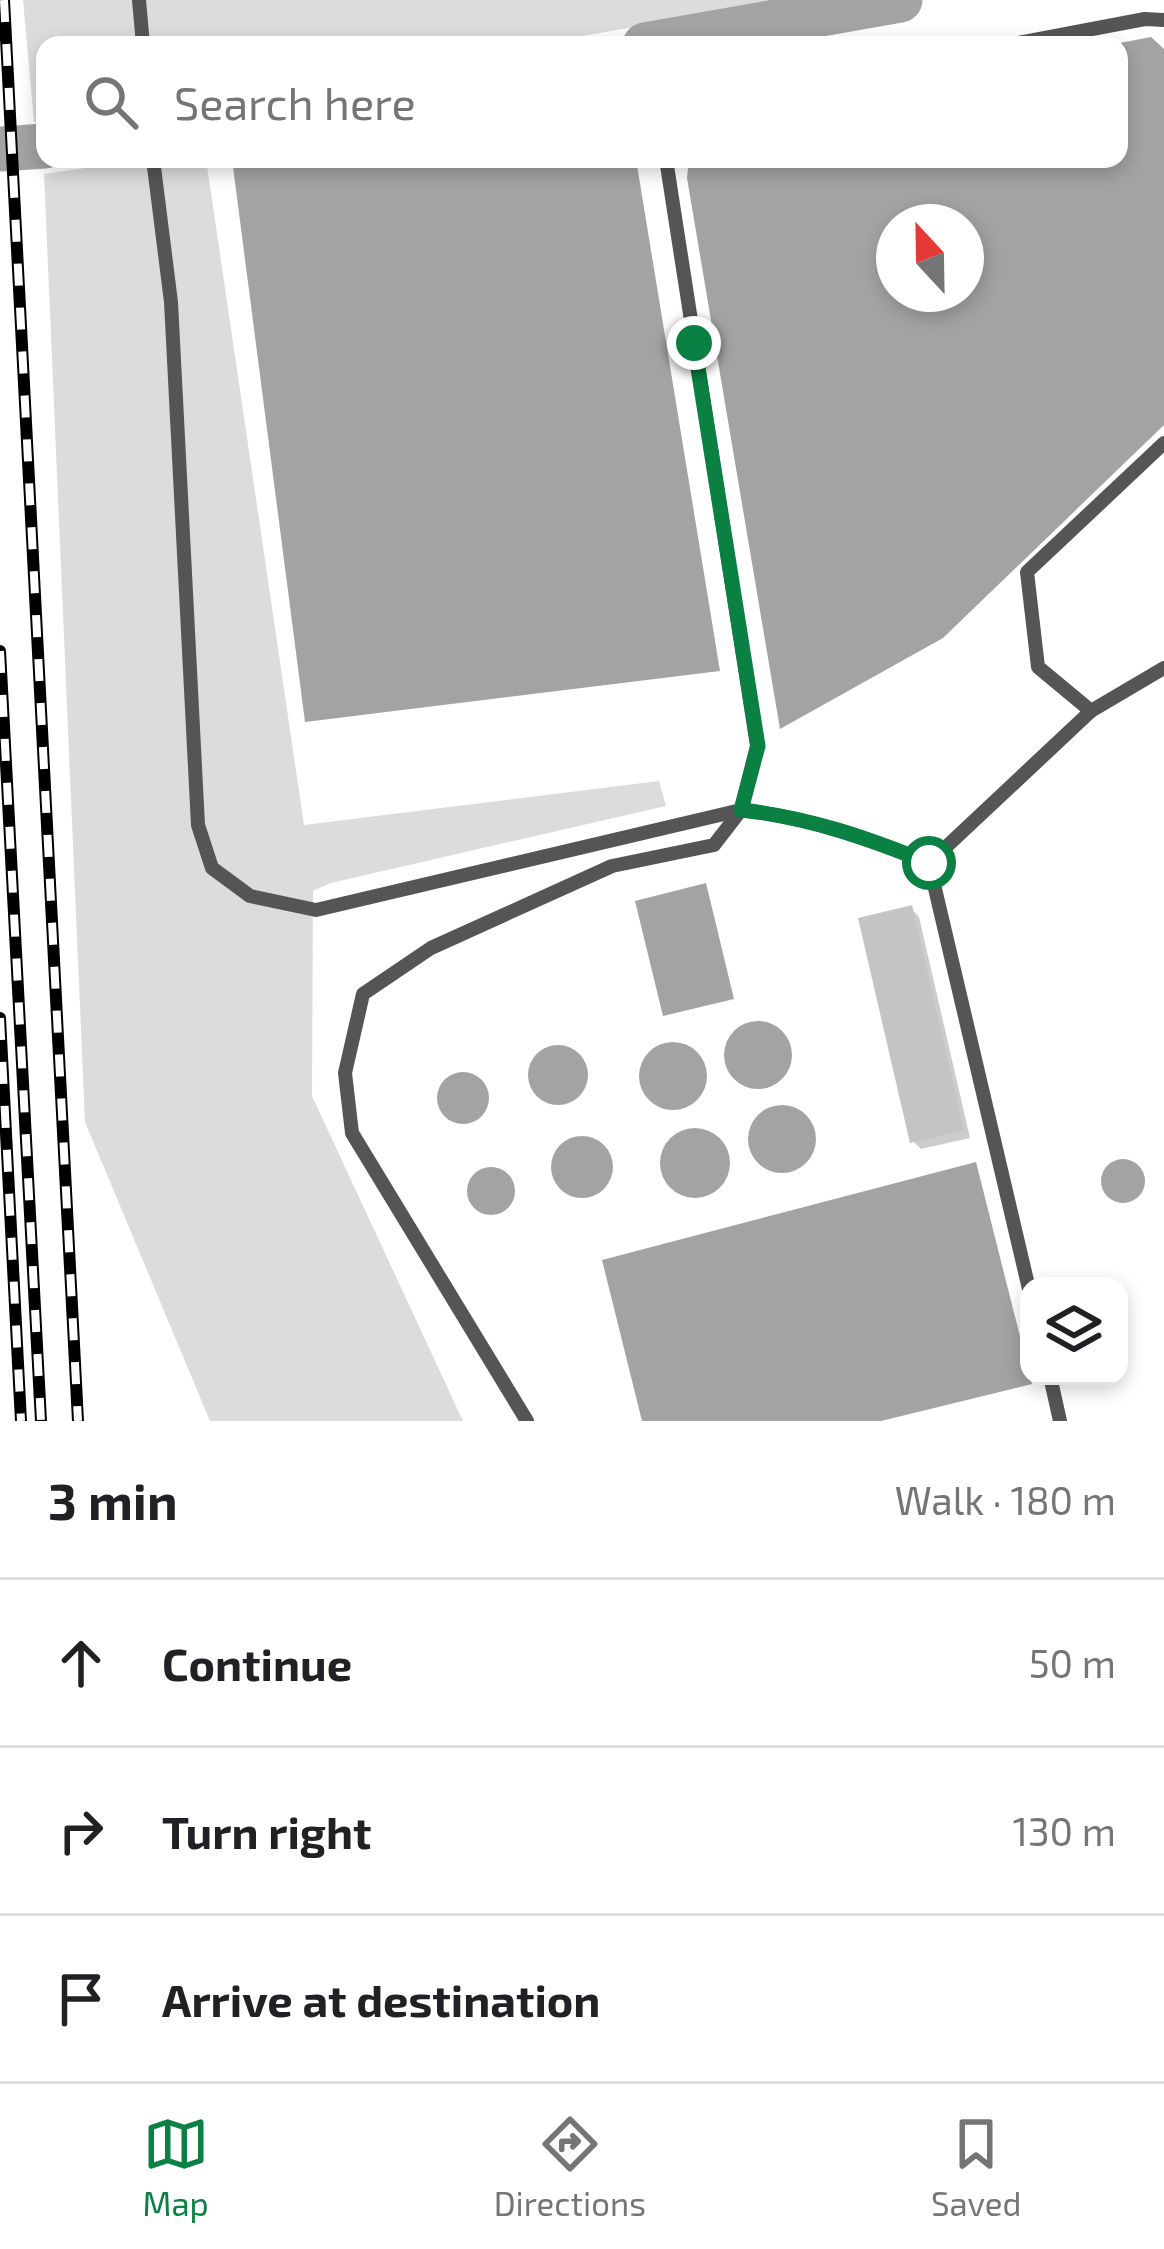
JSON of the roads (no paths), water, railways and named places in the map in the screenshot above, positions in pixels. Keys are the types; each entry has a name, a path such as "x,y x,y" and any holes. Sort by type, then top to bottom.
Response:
{"lane":[{"path":"139,0 141,36"},
{"path":"1055,36 1145,19 1164,20"},
{"path":"153,168 171,302 198,825 212,868 250,896 316,910 741,810 779,814 868,838 929,863"},
{"path":"527,1421 352,1133 345,1073 362,994 431,948 612,866 714,844 741,810 758,746 667,168"},
{"path":"1091,711 1038,668 1027,572 1164,443"},
{"path":"929,863 1091,711 1164,668"},
{"path":"929,863 1026,1277"},
{"path":"1052,1385 1060,1421"}],"waterway":[{"path":"696,36 900,0"},
{"path":"0,149 36,147"}],"railway":[{"path":"4,0 78,1421"},
{"path":"0,651 41,1421"},
{"path":"0,1018 21,1421"}]}
